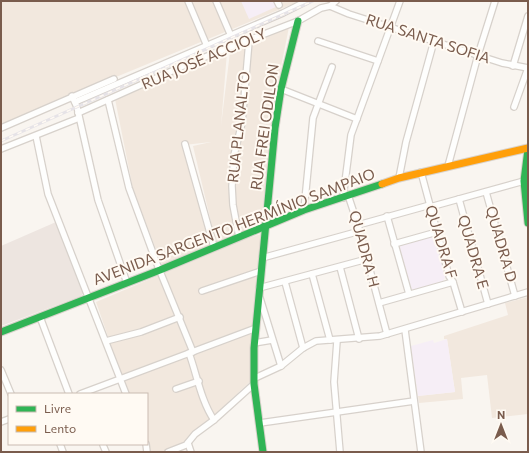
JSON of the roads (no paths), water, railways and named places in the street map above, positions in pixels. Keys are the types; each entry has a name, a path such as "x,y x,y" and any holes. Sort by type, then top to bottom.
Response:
{"main road":[{"name":"RUA FREI ODILON","path":"263,452 255,381 254,343 275,128 281,89 298,21"},
{"name":"AVENIDA SARGENTO HERMÍNIO SAMPAIO","path":"1,332 160,270 304,210 421,172 528,149"},
{"path":"528,149 524,181 528,223"}],"street":[{"path":"188,1 207,46"},
{"path":"216,1 231,36"},
{"path":"75,102 231,36 307,1"},
{"name":"RUA JOSÉ ACCIOLY","path":"1,149 36,136 108,100 186,65 249,41 290,22 298,21 321,8 330,6 336,1"},
{"path":"345,196 351,135 400,1"},
{"path":"448,166 478,55 495,1"},
{"name":"RUA SANTA SOFIA","path":"330,6 349,14 391,26 513,66 528,68"},
{"path":"513,66 528,16"},
{"name":"RUA PLANALTO","path":"239,237 233,205 232,186 234,155 242,123 249,41"},
{"path":"318,41 378,61"},
{"path":"399,178 406,142 434,41"},
{"path":"304,210 313,118 332,67"},
{"path":"514,108 528,68"},
{"path":"1,128 114,78"},
{"path":"281,89 357,119"},
{"path":"72,96 75,102 98,200 127,283"},
{"path":"108,100 129,188 160,270 180,317 205,404 214,420"},
{"path":"36,136 48,194 126,393"},
{"path":"185,144 214,247"},
{"name":"QUADRA F","path":"421,172 437,232 462,312"},
{"name":"QUADRA D","path":"262,258 359,228 387,216 459,200 524,181"},
{"name":"QUADRA D","path":"486,192 515,296"},
{"name":"QUADRA H","path":"345,196 359,228 387,334"},
{"name":"QUADRA E","path":"459,200 488,304"},
{"name":"QUADRA H","path":"387,216 409,294"},
{"path":"394,244 437,232"},
{"path":"281,366 272,340 259,292 312,274 367,260"},
{"path":"340,267 359,339"},
{"path":"202,291 261,271"},
{"path":"312,274 330,340"},
{"path":"285,282 303,348"},
{"path":"379,303 453,282"},
{"path":"168,452 188,443 195,434 214,420 255,381 281,366 303,348 316,341 359,339 405,330 528,292"},
{"path":"40,317 69,393"},
{"path":"106,341 141,332 180,317"},
{"path":"83,393 256,328"},
{"path":"405,330 421,452"},
{"path":"254,343 272,340"},
{"path":"337,341 334,382 340,452"},
{"path":"1,370 11,393"},
{"path":"176,389 199,381"},
{"path":"260,423 414,401"},
{"path":"188,443 191,452"}],"railway":[{"path":"1,141 313,1"}]}
